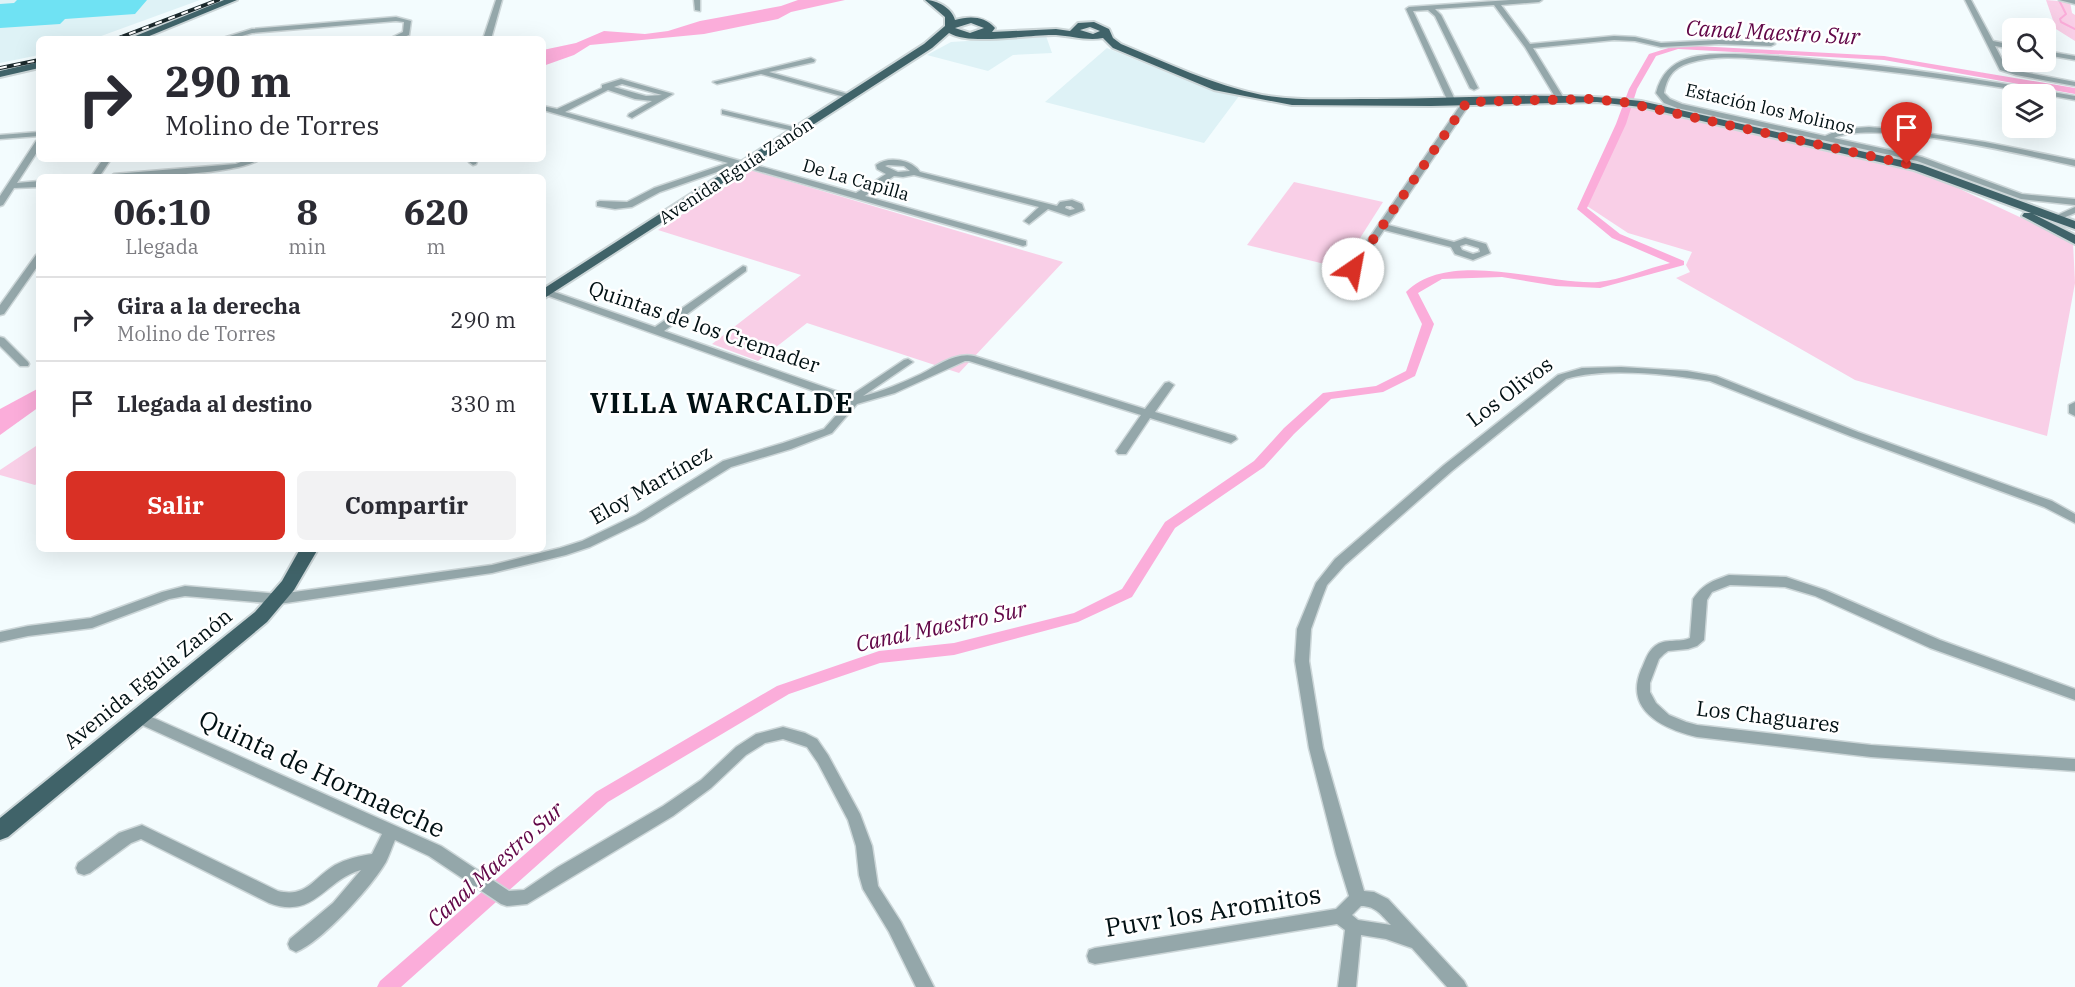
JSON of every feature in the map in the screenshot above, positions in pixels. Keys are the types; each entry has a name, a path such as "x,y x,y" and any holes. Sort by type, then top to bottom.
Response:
{"main road":[{"path":"141,36 232,0"},
{"path":"930,0 950,16 950,27 956,33 975,35 1051,32 1101,36 1106,31"},
{"path":"943,0 959,12 989,26 989,29 975,35"},
{"path":"950,27 961,21 982,22 1013,29 1099,26 1106,31 1108,39 1117,46 1160,65"},
{"path":"1085,25 1074,30 1081,36 1208,84 1242,95 1283,104 1561,100 1623,102 1827,142 1929,170 2051,222 2075,240"},
{"name":"Avenida Eguía Zanón","path":"546,292 740,164 798,130 928,46 950,27"},
{"name":"Avenida Eguía Zanón","path":"928,46 949,38 975,35"},
{"path":"0,74 36,66"},
{"path":"2051,222 2073,223"},
{"name":"Avenida Eguía Zanón","path":"0,831 261,617 279,599 307,552"}],"street":[{"path":"488,36 499,0"},
{"path":"697,0 698,10"},
{"path":"1452,102 1409,9 1539,0"},
{"path":"1968,0 2001,66 2006,70 2075,84"},
{"path":"2062,0 2074,2"},
{"path":"1496,3 1528,45 1561,100"},
{"path":"1430,8 1438,15 1474,88"},
{"path":"234,36 252,31 406,20 409,25 401,36"},
{"path":"1528,45 1627,38 1661,45 1719,42 1772,44"},
{"path":"1990,43 2002,45"},
{"path":"2056,55 2075,58"},
{"name":"Estación los Molinos","path":"2075,98 1888,68 1726,57 1692,60 1673,68 1667,74 1661,90 1662,97 1680,106 1827,142 1928,161 2021,196 2075,202"},
{"path":"717,82 811,60"},
{"path":"762,72 849,97"},
{"path":"558,112 621,81 669,94 632,116"},
{"path":"605,87 656,100"},
{"path":"1353,269 1467,102"},
{"name":"De La Capilla","path":"546,109 1023,243"},
{"path":"725,112 798,130"},
{"path":"1827,142 1832,133 1850,129 1907,133 2075,163"},
{"path":"0,137 36,134"},
{"path":"0,203 36,148"},
{"path":"148,174 237,166 248,162"},
{"path":"915,173 912,166 898,162 887,162 880,165 883,170 893,173 915,173 1061,210"},
{"path":"600,204 629,205 657,190 740,164"},
{"path":"857,197 893,173"},
{"path":"11,186 36,184"},
{"path":"1029,221 1045,207"},
{"path":"2051,222 2075,210"},
{"path":"1381,226 1455,245"},
{"path":"0,312 36,261"},
{"path":"657,331 743,269"},
{"name":"Quintas de los Cremader","path":"546,294 853,401"},
{"path":"0,340 24,364"},
{"path":"853,401 889,390 965,357 1231,440"},
{"name":"Eloy Martínez","path":"0,637 92,623 185,591 279,599 492,569 530,561 586,544 640,518 727,464 828,431 862,391 908,362"},
{"name":"Los Olivos","path":"1358,898 1316,748 1302,661 1304,629 1315,598 1322,583 1340,562 1448,468 1562,377 1582,372 1621,370 1712,378 1854,434 2048,504 2075,519"},
{"path":"1122,451 1169,385"},
{"path":"2075,405 2075,412"},
{"name":"Los Chaguares","path":"2075,695 1935,644 1808,588 1764,580 1729,580 1707,589 1700,599 1697,640 1691,645 1682,647 1667,645 1655,654 1643,682 1643,692 1655,711 1684,728 1697,731 1871,751 2075,765"},
{"name":"Quinta de Hormaeche","path":"138,717 435,851 512,899 527,897 564,872 668,811 706,784 741,751 761,738 783,733 800,737 812,742 855,819 864,846 871,889 895,927 926,987"},
{"path":"84,868 125,838 142,832 275,898 297,901 312,894 350,866 379,859"},
{"path":"296,944 328,919 364,881 379,859 391,832"},
{"path":"1415,942 1386,931 1354,927 1340,916 1358,898 1374,899 1382,904 1458,987"},
{"name":"Puvr los Aromitos","path":"1095,956 1340,916"},
{"path":"1347,987 1354,927"}],"shaded area":[{"path":"0,0 200,0 101,36 36,36 36,56 0,63"},
{"path":"798,0 845,0 791,12 778,19 704,34 590,45 574,55 546,65 546,49 576,43 604,31 645,34 668,31 700,21 781,6"},
{"path":"2046,0 2070,2 2072,13 2075,15 2075,41 2056,29 2056,18 2052,18"},
{"path":"1046,36 1052,53 1013,55 988,71 927,55 951,42"},
{"path":"1107,48 1173,75 1239,96 1204,143 1045,102"},
{"path":"1630,106 1915,172 1947,183 2073,242 2075,283 2047,436 1855,380 1676,278 1690,272 1686,265 1692,252 1628,233 1587,206 1606,156"},
{"path":"751,170 1063,262 959,373 807,323 758,361 712,344 801,275 658,230"},
{"path":"1294,182 1383,202 1341,268 1247,245"},
{"path":"36,390 36,409 0,435 0,409"},
{"path":"36,446 35,485 0,475 0,470"}],"building":[{"path":"17,0 147,0 135,14 65,19 60,24 0,28 0,4 14,3"}],"waterway":[{"path":"2059,0 2066,14 2060,19 2061,22 2075,29"},
{"name":"Canal Maestro Sur","path":"387,987 602,797 783,690 879,657 954,649 1078,617 1127,593 1170,525 1259,464 1289,431 1327,396 1379,389 1411,373 1428,324 1412,292 1440,276 1502,274 1556,283 1600,285 1680,263 1616,236 1582,209 1621,124 1633,89 1653,54 1678,47 1884,58 2075,91"}],"railway":[{"path":"124,36 218,0"},
{"path":"0,68 36,61"}],"district":[{"name":"VILLA WARCALDE","path":"722,404"}],"route":[{"path":"1353,269 1467,102 1603,99 1641,104 1907,164"}]}
